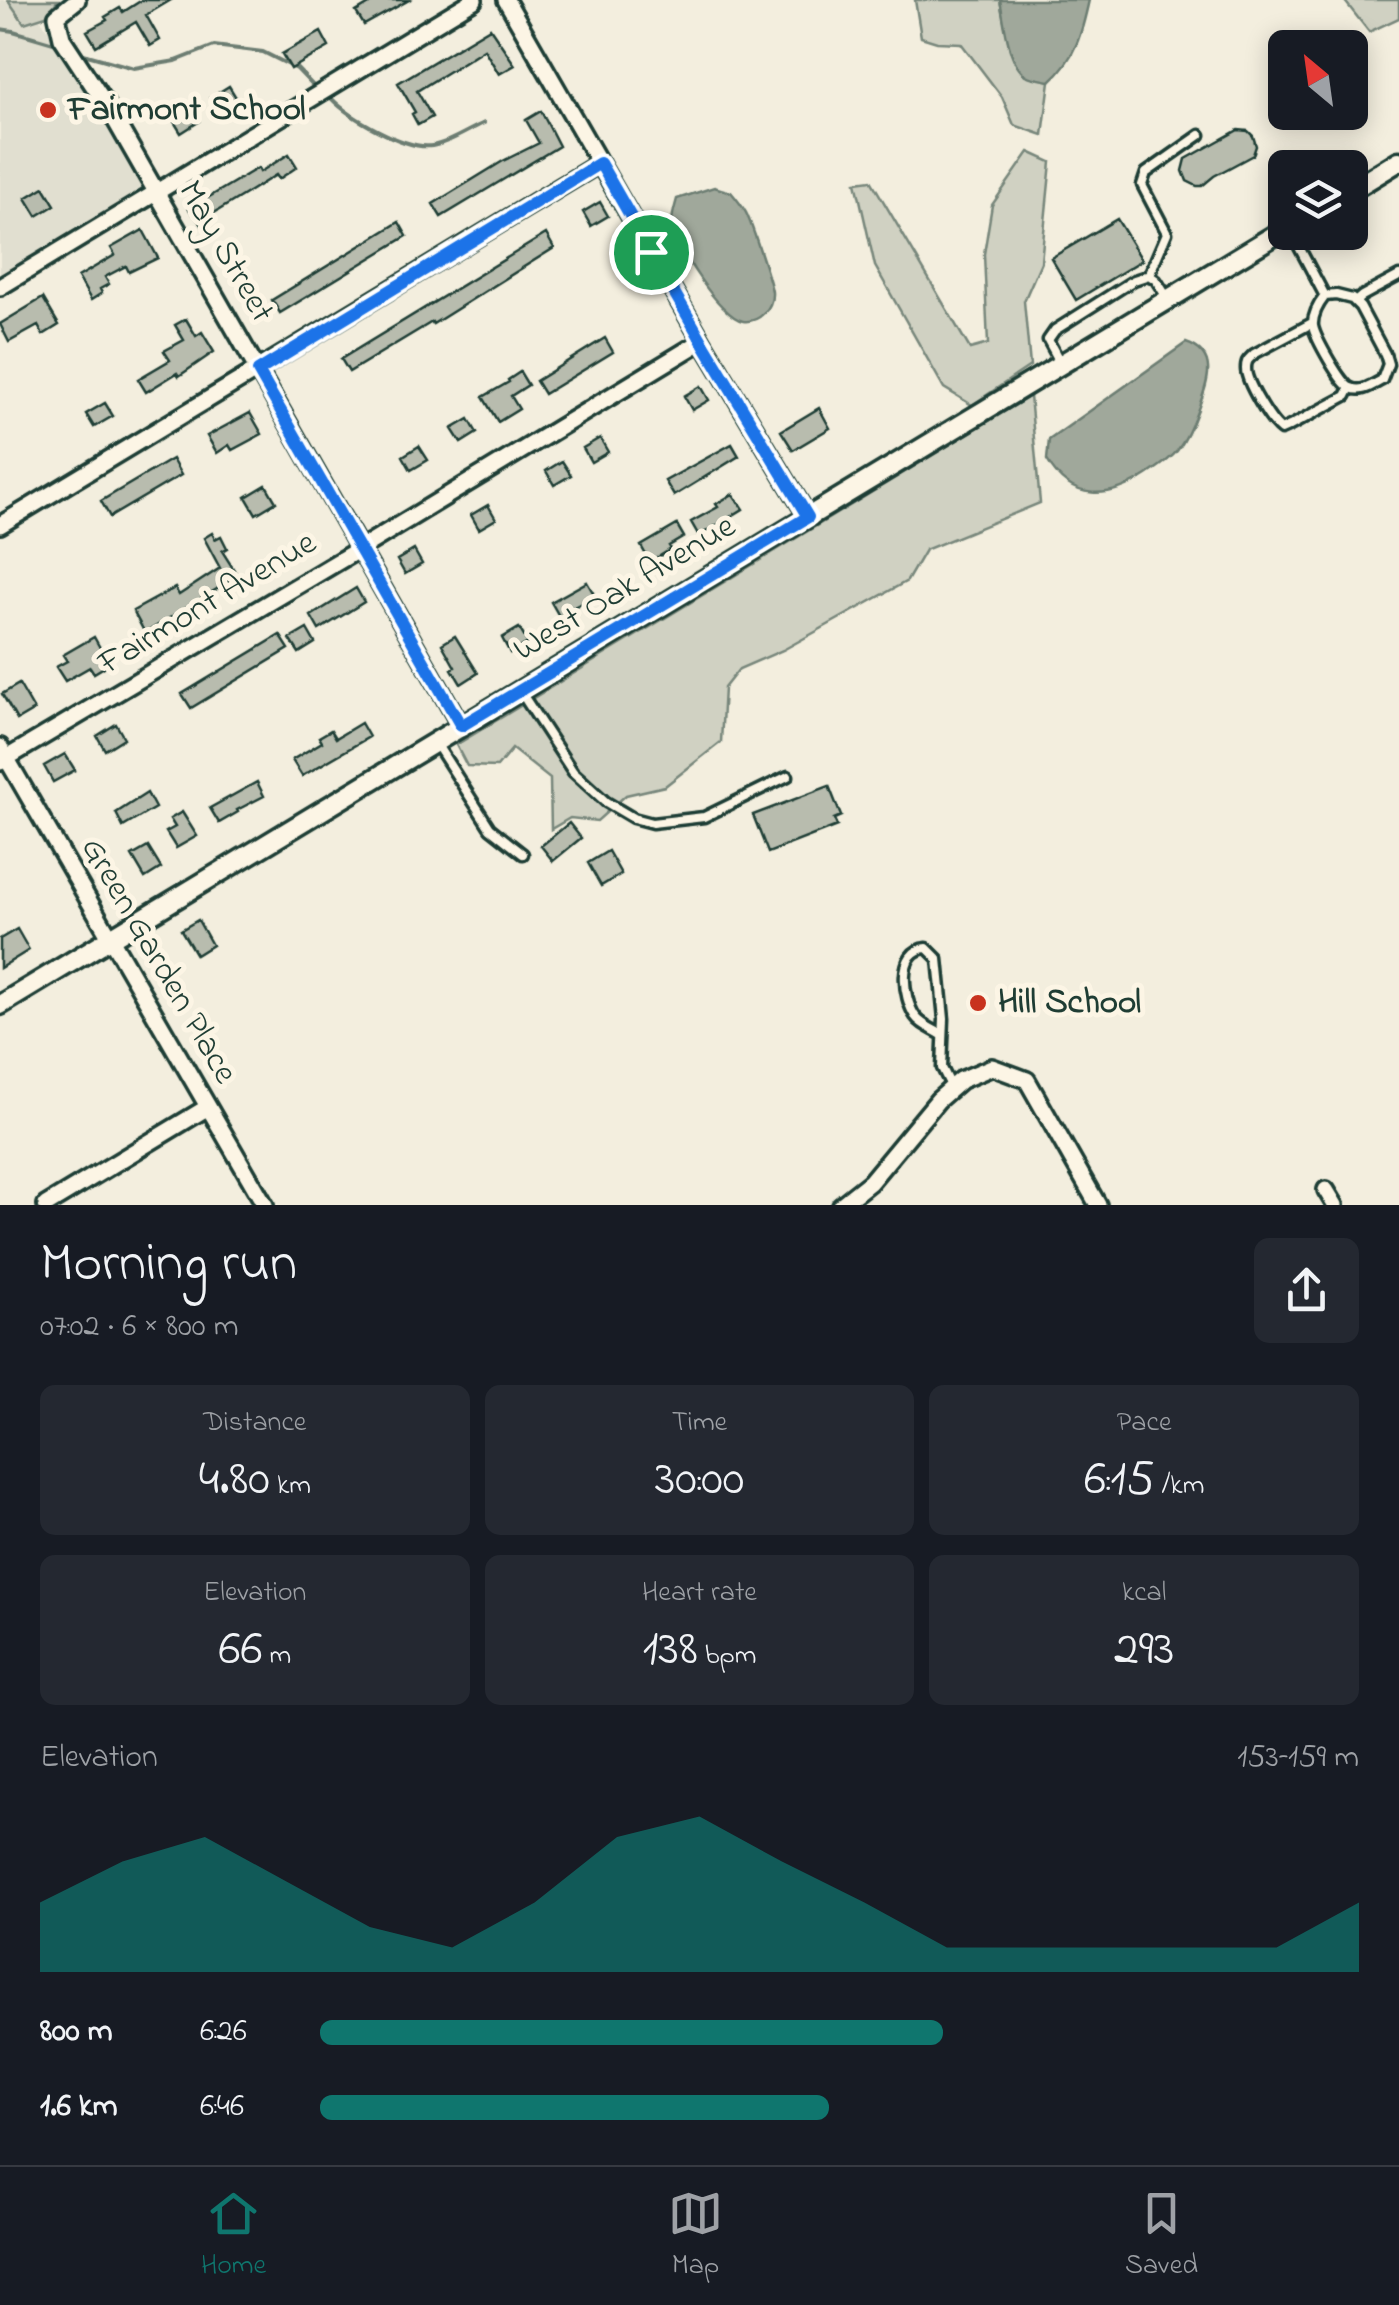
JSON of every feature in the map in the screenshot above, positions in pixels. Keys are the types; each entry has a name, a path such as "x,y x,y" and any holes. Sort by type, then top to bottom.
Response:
{"street":[{"name":"May Street","path":"77,0 56,16 62,38 110,111 461,726"},
{"path":"0,287 474,0"},
{"path":"506,0 808,517"},
{"path":"1368,180 1399,161"},
{"path":"0,525 600,163"},
{"name":"West Oak Avenue","path":"0,1005 1268,242"},
{"name":"Fairmont Avenue","path":"2,755 361,548 702,341"},
{"name":"Green Garden Place","path":"2,755 265,1205"},
{"path":"841,1205 870,1182 938,1100 962,1080 992,1068 1027,1080 1098,1205"},
{"path":"46,1205 208,1107"},
{"path":"1326,1190 1335,1205"}],"lane":[{"path":"1061,365 1048,340 1054,330 1134,280 1149,275 1167,233 1142,185 1146,173 1200,135"},
{"path":"1299,250 1324,296"},
{"path":"1149,275 1168,299"},
{"path":"1355,302 1399,276"},
{"path":"1336,295 1355,302 1388,364 1382,380 1363,390 1350,388 1342,381 1312,322 1324,296 1336,295"},
{"path":"1312,322 1247,361 1245,372 1272,423 1281,430 1290,426 1346,396 1350,388"},
{"path":"1388,364 1399,365"},
{"path":"520,691 572,772 606,802 633,818 652,823 704,818 788,776"},
{"path":"435,742 490,828 523,854"},
{"path":"942,1034 919,1022 909,1000 906,962 919,948 926,948 938,959 944,1019 942,1068 952,1088"}],"shaded area":[{"name":"Fairmont School","path":"0,0 26,0 145,192 0,280"},
{"path":"8,0 58,0 46,16 24,23"},
{"path":"915,0 1000,0 1010,50 1025,75 1050,81 1043,135 1014,125 1002,97 961,43 921,37"},
{"path":"1000,0 1089,0 1072,54 1050,81 1026,75 1015,62"},
{"path":"1344,0 1399,0 1399,18 1367,30"},
{"path":"1029,152 1051,162 1041,262 1024,301 1030,366 972,405 944,388 875,266 856,182 871,180 970,349 988,344 984,254 992,205"},
{"path":"714,187 731,192 742,206 771,286 772,298 767,309 754,320 734,317 711,294 674,233 672,220 677,199"},
{"path":"1186,343 1203,354 1208,371 1192,425 1174,455 1119,489 1092,493 1068,484 1047,460 1049,440"},
{"path":"1030,396 1040,503 925,550 907,581 783,650 739,669 724,688 721,742 665,786 626,795 597,821 570,818 551,829 550,779 512,749 497,767 467,766 456,745"}],"building":[{"path":"142,0 171,0 146,15 160,40 150,46 136,22 96,46 87,31 120,8 123,12"},
{"path":"376,0 409,0 364,25 356,12"},
{"path":"490,28 515,65 499,74 484,49 417,91 432,117 418,125 398,83"},
{"path":"321,32 329,47 291,69 282,54"},
{"path":"229,86 237,99 218,111 210,98"},
{"path":"192,109 200,121 181,133 173,120"},
{"path":"541,111 559,146 441,217 433,204 539,143 526,120"},
{"path":"1238,130 1253,136 1253,155 1202,186 1187,181 1183,171 1186,159"},
{"path":"289,154 297,167 279,179 276,175 211,215 214,218 203,226 189,209 258,168 260,172"},
{"path":"44,187 55,205 37,216 26,198"},
{"path":"600,202 608,216 591,226 583,212"},
{"path":"1117,219 1142,260 1076,300 1051,258"},
{"path":"399,222 407,236 280,313 272,300"},
{"path":"143,230 158,258 129,272 126,266 105,277 109,284 91,300 78,277 115,255 111,248"},
{"path":"546,234 554,248 349,372 341,359"},
{"path":"43,298 59,325 43,335 38,326 9,342 0,324"},
{"path":"186,319 196,336 202,332 214,352 146,392 138,379 170,360 164,351 184,340 175,325"},
{"path":"605,338 613,352 544,394 536,381"},
{"path":"520,372 528,385 511,396 519,409 498,422 483,397"},
{"path":"701,386 709,400 692,410 684,396"},
{"path":"105,403 113,416 94,427 86,414"},
{"path":"819,408 830,428 793,450 781,431"},
{"path":"250,413 262,434 232,450 229,445 217,453 207,436"},
{"path":"469,419 477,433 461,443 452,429"},
{"path":"600,438 608,452 591,462 583,448"},
{"path":"732,444 739,456 674,496 665,481"},
{"path":"419,446 428,460 411,470 403,456"},
{"path":"172,459 181,475 110,517 101,501"},
{"path":"562,461 571,475 554,485 546,471"},
{"path":"266,485 276,502 256,514 246,497"},
{"path":"733,494 743,509 699,536 691,522"},
{"path":"488,505 496,519 479,529 471,515"},
{"path":"677,525 684,537 650,562 641,546"},
{"path":"212,533 215,539 221,536 227,548 222,551 238,576 145,633 133,611 175,588 179,595 220,568 204,538"},
{"path":"414,550 422,564 405,574 397,560"},
{"path":"587,582 595,596 574,607 578,614 563,623 551,602"},
{"path":"356,588 364,602 319,630 311,616"},
{"path":"519,628 528,643 510,653 502,638"},
{"path":"307,629 315,643 299,653 290,639"},
{"path":"280,635 289,649 191,708 182,694"},
{"path":"455,636 478,673 461,684 442,644"},
{"path":"94,637 109,664 94,673 90,667 65,681 56,667 67,661 63,655"},
{"path":"19,684 34,710 17,720 2,694"},
{"path":"361,723 369,737 302,776 292,760 322,742 319,737 331,730 336,738"},
{"path":"116,724 124,738 105,750 97,736"},
{"path":"65,754 75,770 53,782 44,766"},
{"path":"257,782 264,796 219,823 210,808"},
{"path":"829,786 841,816 834,819 837,826 768,853 753,815"},
{"path":"147,793 155,808 123,827 116,813"},
{"path":"182,812 197,836 176,848 166,832 175,827 170,819"},
{"path":"569,823 581,838 553,861 541,846"},
{"path":"148,847 161,868 145,878 132,856"},
{"path":"608,851 621,874 601,886 588,863"},
{"path":"198,920 212,945 196,955 181,930"},
{"path":"17,929 29,950 0,968 0,939"}],"waterway":[{"path":"0,29 57,44"},
{"path":"80,53 134,68 176,61 214,46 263,52 297,69 317,90"},
{"path":"331,98 378,131 421,146 445,142 484,123"}],"place":[{"name":"Fairmont School","path":"48,110"},
{"name":"Hill School","path":"978,1003"}],"route":[{"path":"600,163 651,252 808,517 461,726 258,371 600,163"}]}
